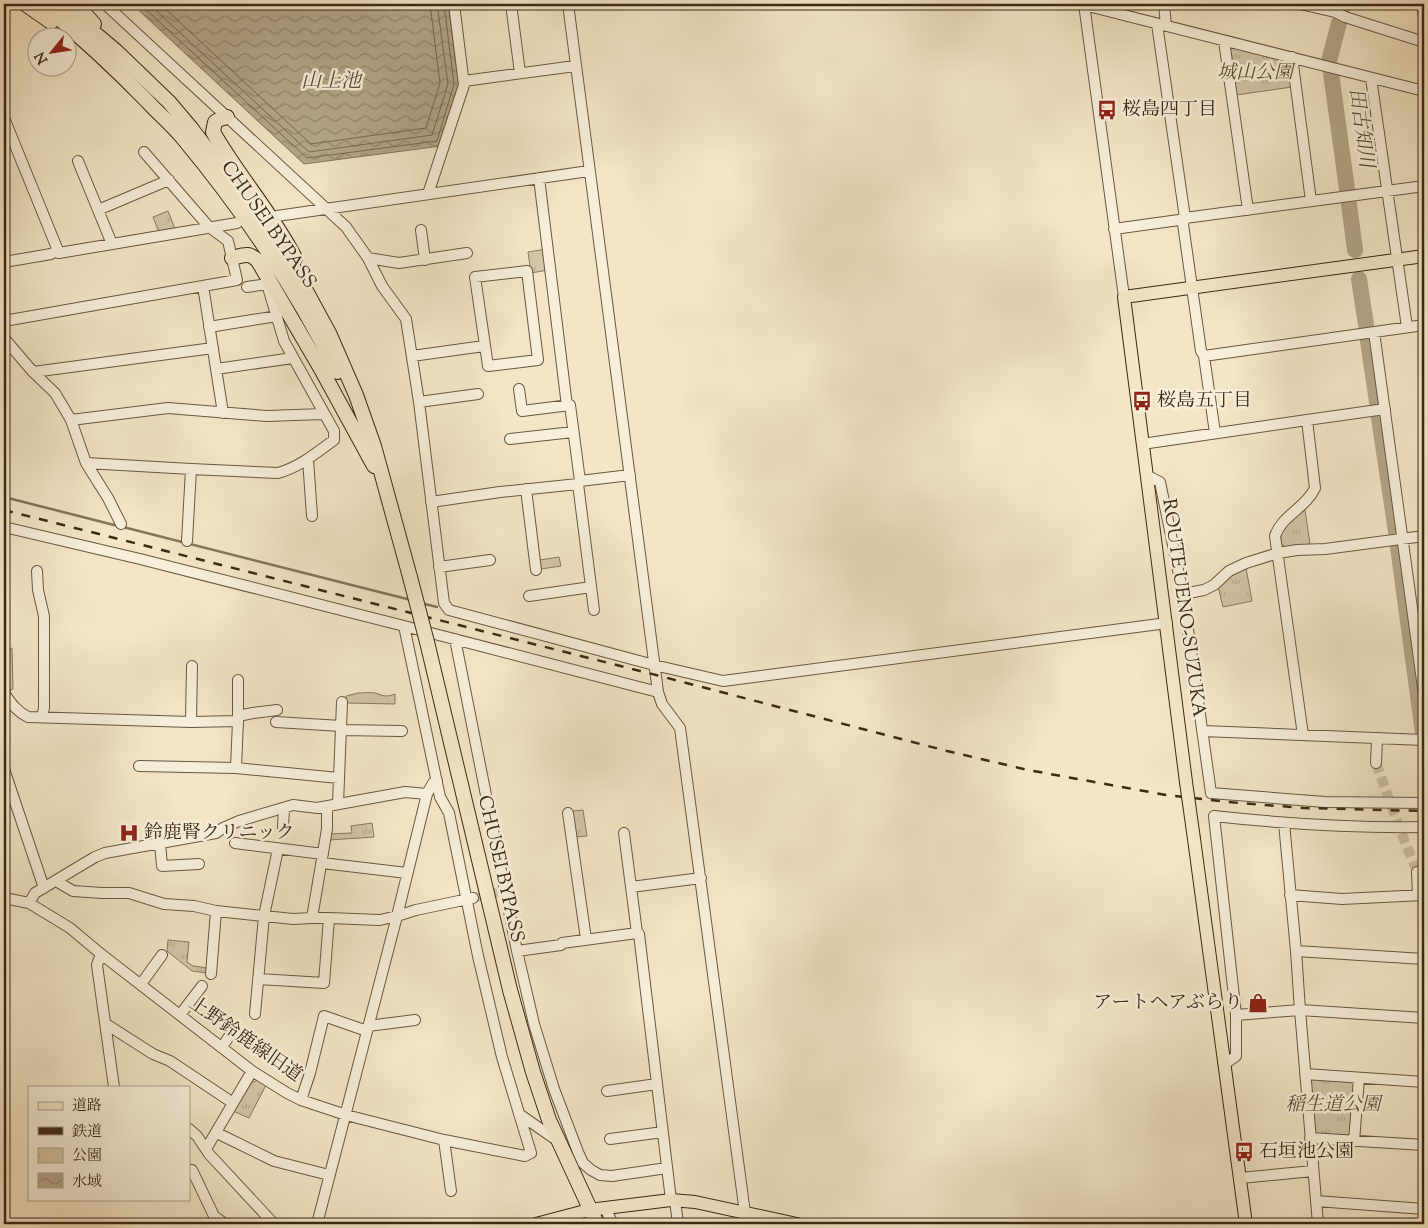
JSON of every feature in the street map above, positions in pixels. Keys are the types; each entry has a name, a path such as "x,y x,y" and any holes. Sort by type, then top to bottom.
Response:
{"highway":[{"path":"25,4 115,68"},
{"name":"CHUSEI BYPASS","path":"42,4 115,68 182,136 279,268 320,339 349,398 392,515"},
{"name":"CHUSEI BYPASS","path":"60,4 116,51 169,102 239,190 293,268 329,332 356,395 374,446 410,577 521,1030 549,1120 596,1224"},
{"path":"76,4 116,51"},
{"path":"227,117 215,122 213,132 280,230 298,263 321,317"},
{"path":"232,258 246,254 253,256 258,261 321,369 376,469"}],"main road":[{"path":"1124,296 1424,256"},
{"name":"ROUTE UENO-SUZUKA","path":"1124,296 1186,782 1246,1224"},
{"path":"536,1224 554,1222 589,1210 673,1200 696,1202 797,1224"}],"street":[{"path":"105,4 346,227 368,258 382,286 406,319 419,402 444,602 449,610 654,665 723,681 1167,623"},
{"path":"428,194 464,85 454,4"},
{"path":"511,4 520,73"},
{"path":"568,4 654,665 658,692 662,704 680,728 746,1213"},
{"path":"1124,296 1084,4 1424,91"},
{"path":"1164,4 1162,25 1185,218 1184,224 1201,350 1204,356 1215,433"},
{"path":"1300,4 1336,8 1345,17 1424,42"},
{"path":"1422,4 1424,18"},
{"path":"1224,41 1248,210"},
{"path":"1292,57 1311,201"},
{"path":"464,81 576,66"},
{"path":"1371,78 1407,327"},
{"path":"4,118 59,254 237,223"},
{"path":"4,321 237,280 228,241 209,227 144,152"},
{"path":"78,161 112,244"},
{"path":"277,216 589,171"},
{"path":"539,178 567,406"},
{"path":"98,210 169,180"},
{"path":"1114,229 1424,186"},
{"path":"421,230 425,260"},
{"path":"4,262 51,254 58,250"},
{"path":"368,258 399,264 466,253"},
{"path":"527,271 538,360 488,366 484,346 475,277 527,271"},
{"path":"86,463 191,470 278,473 292,469 334,440 334,431 284,341 267,284 247,287"},
{"path":"202,286 223,413"},
{"path":"209,327 277,316"},
{"path":"1204,356 1424,325"},
{"path":"1374,332 1424,695"},
{"path":"4,338 54,393 71,420 86,463 108,498 121,524"},
{"path":"412,356 484,346"},
{"path":"33,372 213,348"},
{"path":"216,369 293,358"},
{"path":"519,389 522,411 570,405 594,610"},
{"path":"419,402 478,394"},
{"path":"71,420 168,408 267,416 323,414"},
{"path":"1142,444 1385,409"},
{"path":"1303,736 1275,536 1278,528 1311,497 1315,488 1307,420"},
{"path":"510,439 573,432"},
{"path":"308,459 312,516"},
{"path":"187,541 191,470"},
{"path":"431,502 630,475"},
{"path":"1146,475 1160,482 1183,594 1204,731 1211,793 1325,802 1424,803"},
{"path":"526,490 536,570"},
{"path":"4,527 140,559 658,692"},
{"path":"1183,594 1204,590 1214,585 1229,571 1278,552 1324,549 1424,536"},
{"path":"439,567 490,560"},
{"path":"37,571 38,590 44,616 44,708 42,717"},
{"path":"529,596 591,587"},
{"path":"404,626 440,797 449,813 469,898 502,1057 519,1114 558,1142"},
{"path":"455,639 502,891 516,951 534,1024 554,1089 578,1152 583,1163 600,1175 612,1176 667,1168"},
{"path":"191,722 192,666"},
{"path":"236,768 238,680"},
{"path":"4,693 8,709 28,717 191,722 238,719 253,712 277,710"},
{"path":"338,804 342,702"},
{"path":"276,722 402,731"},
{"path":"1204,731 1424,740"},
{"path":"1376,763 1377,738"},
{"path":"139,766 236,768 339,778"},
{"path":"4,769 44,888"},
{"path":"317,1224 427,794 433,783 437,781"},
{"path":"29,902 35,893 105,853 216,833 239,821 293,805 317,808 405,792 427,794"},
{"path":"312,918 327,829 327,807"},
{"path":"283,828 284,808"},
{"path":"568,813 586,940"},
{"path":"1225,1064 1236,1056 1236,1015 1214,816 1284,823 1383,828 1424,827"},
{"path":"1284,823 1318,1224"},
{"path":"624,833 636,933 639,934 667,1168 678,1224"},
{"path":"160,843 162,866 199,864"},
{"path":"236,843 407,873"},
{"path":"255,1014 264,916 278,849"},
{"path":"1290,895 1342,899 1421,895 1418,872"},
{"path":"631,887 701,878"},
{"path":"56,881 73,890 129,893 164,904 293,919 380,920 469,898"},
{"name":"上野鈴鹿線旧道","path":"4,898 29,902 70,928 100,954 252,1071 301,1100 346,1115 444,1140 525,1156 531,1153 519,1114"},
{"path":"211,974 216,911"},
{"path":"259,979 324,983 329,918"},
{"path":"516,951 561,945 562,942 636,933"},
{"path":"1296,950 1424,959"},
{"path":"100,954 97,965 114,1086"},
{"path":"141,984 162,955"},
{"path":"180,1015 202,986"},
{"path":"1236,1015 1300,1010 1424,1018"},
{"path":"301,1100 324,1016 367,1028 415,1020"},
{"path":"106,1024 153,1054 170,1061 233,1104"},
{"path":"222,1047 230,1035 231,1026"},
{"path":"206,1149 252,1071"},
{"path":"1305,1074 1424,1082"},
{"path":"1354,1141 1359,1078"},
{"path":"607,1091 657,1084"},
{"path":"190,1130 197,1136 209,1154 274,1224"},
{"path":"610,1139 663,1132"},
{"path":"216,1133 274,1161 330,1175"},
{"path":"1310,1138 1424,1145"},
{"path":"444,1140 451,1191"},
{"path":"190,1170 192,1170 214,1216 225,1224"},
{"path":"1240,1178 1313,1171"},
{"path":"1316,1201 1424,1209"},
{"path":"605,1208 613,1224"}],"green space":[{"name":"城山公園","path":"1230,47 1287,61 1292,87 1236,95"},
{"path":"168,211 175,229 159,232 153,217"},
{"path":"546,249 548,270 531,273 528,252"},
{"path":"1305,510 1310,544 1286,548 1281,544 1284,527 1290,520"},
{"path":"559,557 561,566 541,569 540,560"},
{"path":"1246,568 1252,601 1223,607 1218,586 1233,574"},
{"path":"12,648 13,689 10,690 11,696 4,685 4,650"},
{"path":"358,693 373,693 387,696 395,694 395,704 346,703 346,696"},
{"path":"583,810 587,836 576,837 573,811"},
{"path":"372,823 374,837 329,840 330,834 352,833 351,826"},
{"path":"168,940 189,942 187,962 193,966 208,968 207,973 192,971 167,951"},
{"name":"稲生道公園","path":"1314,1079 1356,1081 1352,1136 1318,1135 1313,1129 1309,1082"},
{"path":"258,1080 266,1085 249,1118 233,1111 248,1084"}],"water":[{"name":"山上池","path":"132,4 448,4 459,85 441,146 304,164"}],"waterway":[{"name":"田古知川","path":"1342,8 1343,4"},
{"name":"田古知川","path":"1329,61 1339,23"},
{"name":"田古知川","path":"1331,73 1347,189"},
{"name":"田古知川","path":"1349,204 1355,250"},
{"name":"田古知川","path":"1359,279 1366,325"},
{"name":"田古知川","path":"1368,341 1377,402"},
{"name":"田古知川","path":"1379,418 1396,532"},
{"path":"4,497 118,526"},
{"path":"123,527 411,600"},
{"name":"田古知川","path":"1398,547 1423,733"},
{"path":"421,603 437,607"}],"tunnel":[{"path":"1376,763 1417,872"},
{"path":"473,898 499,892"}],"railway":[{"path":"4,510 656,675 947,751 1028,770 1166,795 1239,803 1304,808 1424,811"}],"place":[{"name":"桜島四丁目","path":"1107,110"},
{"name":"桜島五丁目","path":"1142,401"},
{"name":"鈴鹿腎クリニック","path":"129,833"},
{"name":"アートヘアぶらり","path":"1258,1003"},
{"name":"石垣池公園","path":"1244,1152"}]}
